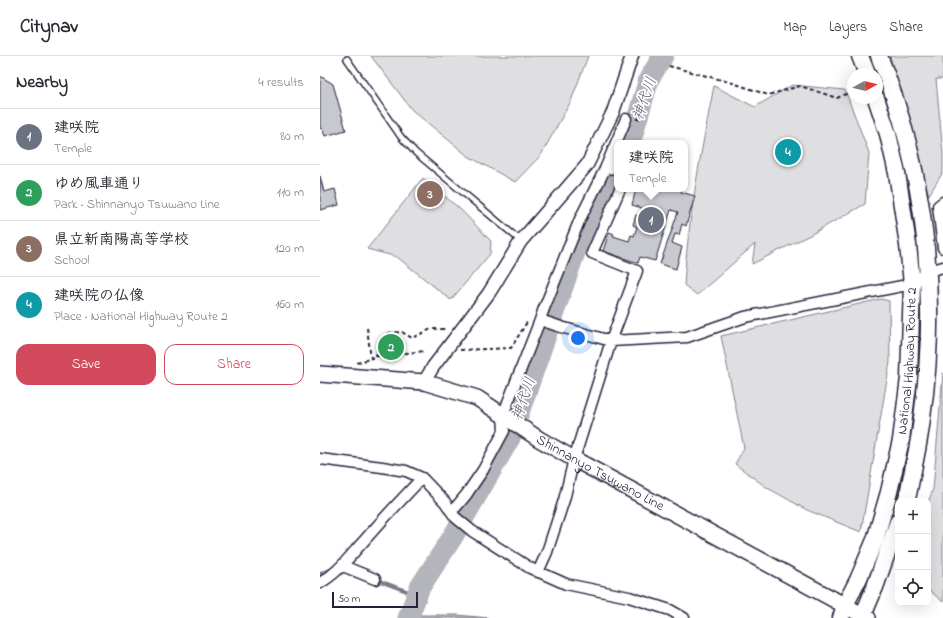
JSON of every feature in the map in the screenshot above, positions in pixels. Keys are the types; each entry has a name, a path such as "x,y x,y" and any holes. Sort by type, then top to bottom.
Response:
{"highway":[{"path":"860,56 865,68"},
{"name":"National Highway Route 2","path":"879,56 892,87 914,168 926,244 936,269 930,320 928,380 919,444 907,498"},
{"name":"National Highway Route 2","path":"843,612 875,540 889,492 901,440 909,378 912,284 897,173 888,134 878,104"},
{"path":"864,617 895,530"}],"main road":[{"name":"Shinnanyo Tsuwano Line","path":"320,374 424,382 477,398 523,429 574,459 843,612 864,617"}],"street":[{"path":"424,382 433,367 489,293 520,241 587,165 613,112 632,56"},
{"path":"617,140 626,119"},
{"path":"452,513 483,470 504,431 506,418 541,315 580,219 614,148"},
{"path":"605,169 614,168"},
{"path":"538,572 548,552 564,500 574,459 611,341 637,270 592,253 619,192"},
{"path":"943,202 938,206 943,248"},
{"path":"541,315 561,327 611,341 687,337 745,317 912,284 936,269"},
{"path":"320,459 406,471 422,478 445,502 452,513 472,531 538,572 566,584 628,597 670,610 684,618"},
{"path":"320,583 343,566 422,478"},
{"path":"343,566 376,579"}],"lane":[{"path":"347,59 401,137 416,153 520,241"}],"path":[{"path":"669,66 733,83 768,95 800,86 837,98 847,94"},
{"path":"460,350 511,348 526,323 541,315"},
{"path":"367,328 371,359"},
{"path":"376,357 378,344 388,333 402,332 412,338 432,329 447,329"},
{"path":"356,364 376,357 425,351"}],"shaded area":[{"path":"371,56 588,56 571,101 541,155 515,182 468,156 412,110"},
{"path":"890,56 943,56 943,79 936,79 943,154 943,172 929,195 907,129"},
{"path":"792,85 845,90 847,95 847,104 850,104 869,153 865,204 810,235 752,264 755,244 697,295 684,285 686,260 696,185 714,86 755,107"},
{"path":"423,178 460,209 491,241 490,254 451,300 397,257 367,249"},
{"path":"881,299 889,301 890,362 861,532 807,510 766,487 735,464 744,448 721,336"},
{"path":"943,373 943,602 931,592 931,498 930,498 933,489"},
{"path":"409,615 457,615 489,618 398,618"}],"building":[{"path":"320,76 333,84 346,130 325,136 322,128 320,129"},
{"path":"320,176 324,192 335,189 339,205 320,210"},
{"path":"635,192 681,192 695,196 686,226 682,224 679,235 675,234 672,243 682,247 676,269 660,264 678,212 671,210 655,261 640,257 638,263 603,251 609,232 614,234 613,236 629,241 631,235 634,236 637,227 633,225 636,215 640,216 642,208 632,205"}],"waterway":[{"name":"神代川","path":"631,140 649,79 663,56"},
{"name":"神代川","path":"408,618 420,587 452,538 510,438 579,241 614,175"},
{"path":"320,573 334,569"},
{"path":"377,580 417,595"}],"place":[{"name":"建咲院の仏像","path":"788,152"},
{"name":"県立新南陽高等学校","path":"430,194"},
{"name":"建咲院","path":"651,220"},
{"name":"ゆめ風車通り","path":"391,347"}]}
